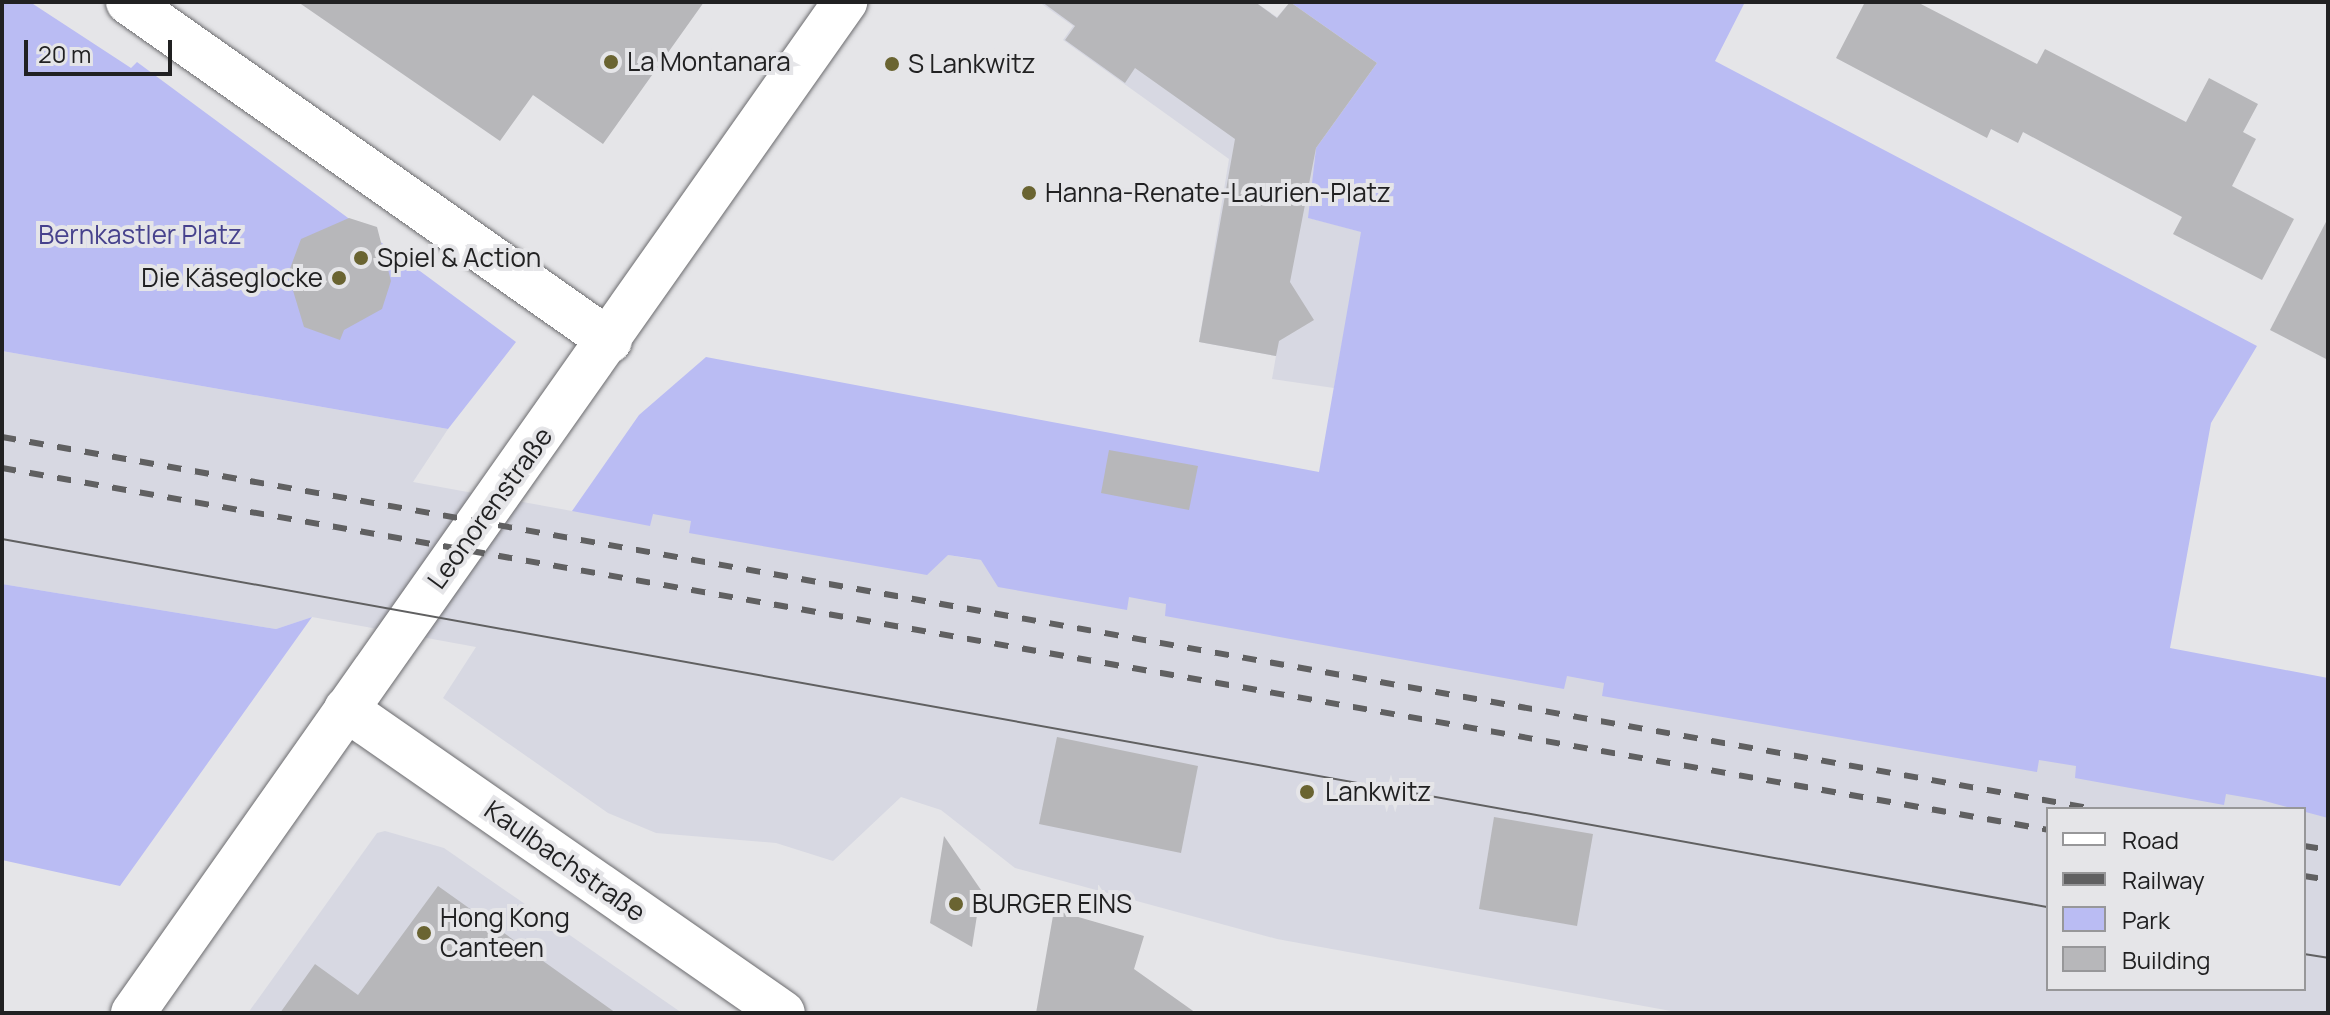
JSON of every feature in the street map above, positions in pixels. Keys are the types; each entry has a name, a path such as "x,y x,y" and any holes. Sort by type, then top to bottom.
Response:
{"main road":[{"path":"128,2 610,341"},
{"name":"Leonorenstraße","path":"133,1013 610,341 845,2"},
{"name":"Kaulbachstraße","path":"346,709 783,1013"}],"shaded area":[{"path":"1039,2 1255,2 1277,17 1290,2 1377,63 1316,148 1309,218 1362,232 1334,388 1272,379 1276,356 1199,342 1229,159 1063,40 1073,26"},
{"path":"2,351 448,429 413,482 572,511 635,497 965,558 2328,723 2328,1013 1682,1013 1277,939 1015,868 941,810 901,797 833,861 776,843 656,833 608,813 443,698 476,647 312,617 276,629 2,584"},
{"path":"385,831 444,848 682,1013 248,1013 377,833"}],"green space":[{"name":"Bernkastler Platz","path":"2,2 30,2 131,68 137,62 516,342 448,429 2,351"},
{"path":"1290,2 1745,2 1715,61 2257,346 2211,423 2170,648 2328,678 2328,818 2306,812 2306,807 2287,807 2226,794 2224,805 2075,778 2076,766 2039,760 2037,772 1602,696 1604,683 1567,676 1564,689 1165,616 1166,604 1129,597 1127,610 998,587 981,560 948,555 927,575 689,533 691,521 653,514 650,526 572,511 639,415 706,357 1319,472 1361,232 1308,218 1316,148 1377,63"},
{"path":"2,584 276,629 312,617 120,886 2,860"}],"building":[{"path":"298,2 704,2 603,144 533,95 500,141"},
{"path":"1042,2 1255,2 1277,18 1290,2 1377,63 1316,148 1290,282 1314,320 1279,341 1276,356 1199,342 1235,139 1135,68 1125,83 1065,40 1075,26"},
{"path":"1865,2 1917,2 2037,64 2045,49 2186,122 2209,78 2258,104 2243,132 2256,139 2232,186 2294,219 2262,280 2173,234 2182,217 2023,132 2018,143 1991,129 1987,138 1836,58"},
{"name":"Die Käseglocke","path":"349,218 377,227 391,281 382,309 344,330 340,340 304,327 288,274 301,239"},
{"path":"2328,218 2328,360 2270,330"},
{"path":"1109,450 1198,466 1189,510 1101,493"},
{"path":"1057,737 1198,766 1181,853 1039,824"},
{"path":"1494,817 1593,834 1577,926 1479,909"},
{"name":"BURGER EINS","path":"944,836 981,890 972,947 930,923"},
{"path":"438,886 616,1013 280,1013 315,964 358,995"},
{"path":"1054,910 1144,936 1134,969 1196,1013 1036,1013"}],"tram line":[{"path":"2,539 2046,907"},
{"path":"2306,954 2328,958"}],"railway":[{"path":"2,437 2084,807"},
{"path":"2,468 2046,830"},
{"path":"2306,846 2328,850"},
{"path":"2306,876 2328,880"}],"place":[{"name":"La Montanara","path":"611,62"},
{"name":"S Lankwitz","path":"892,64"},
{"name":"Hanna-Renate-Laurien-Platz","path":"1029,193"},
{"name":"Spiel & Action","path":"361,258"},
{"name":"Die Käseglocke","path":"339,278"},
{"name":"Lankwitz","path":"1307,792"},
{"name":"BURGER EINS","path":"956,904"},
{"name":"Hong Kong Canteen","path":"424,933"}]}
